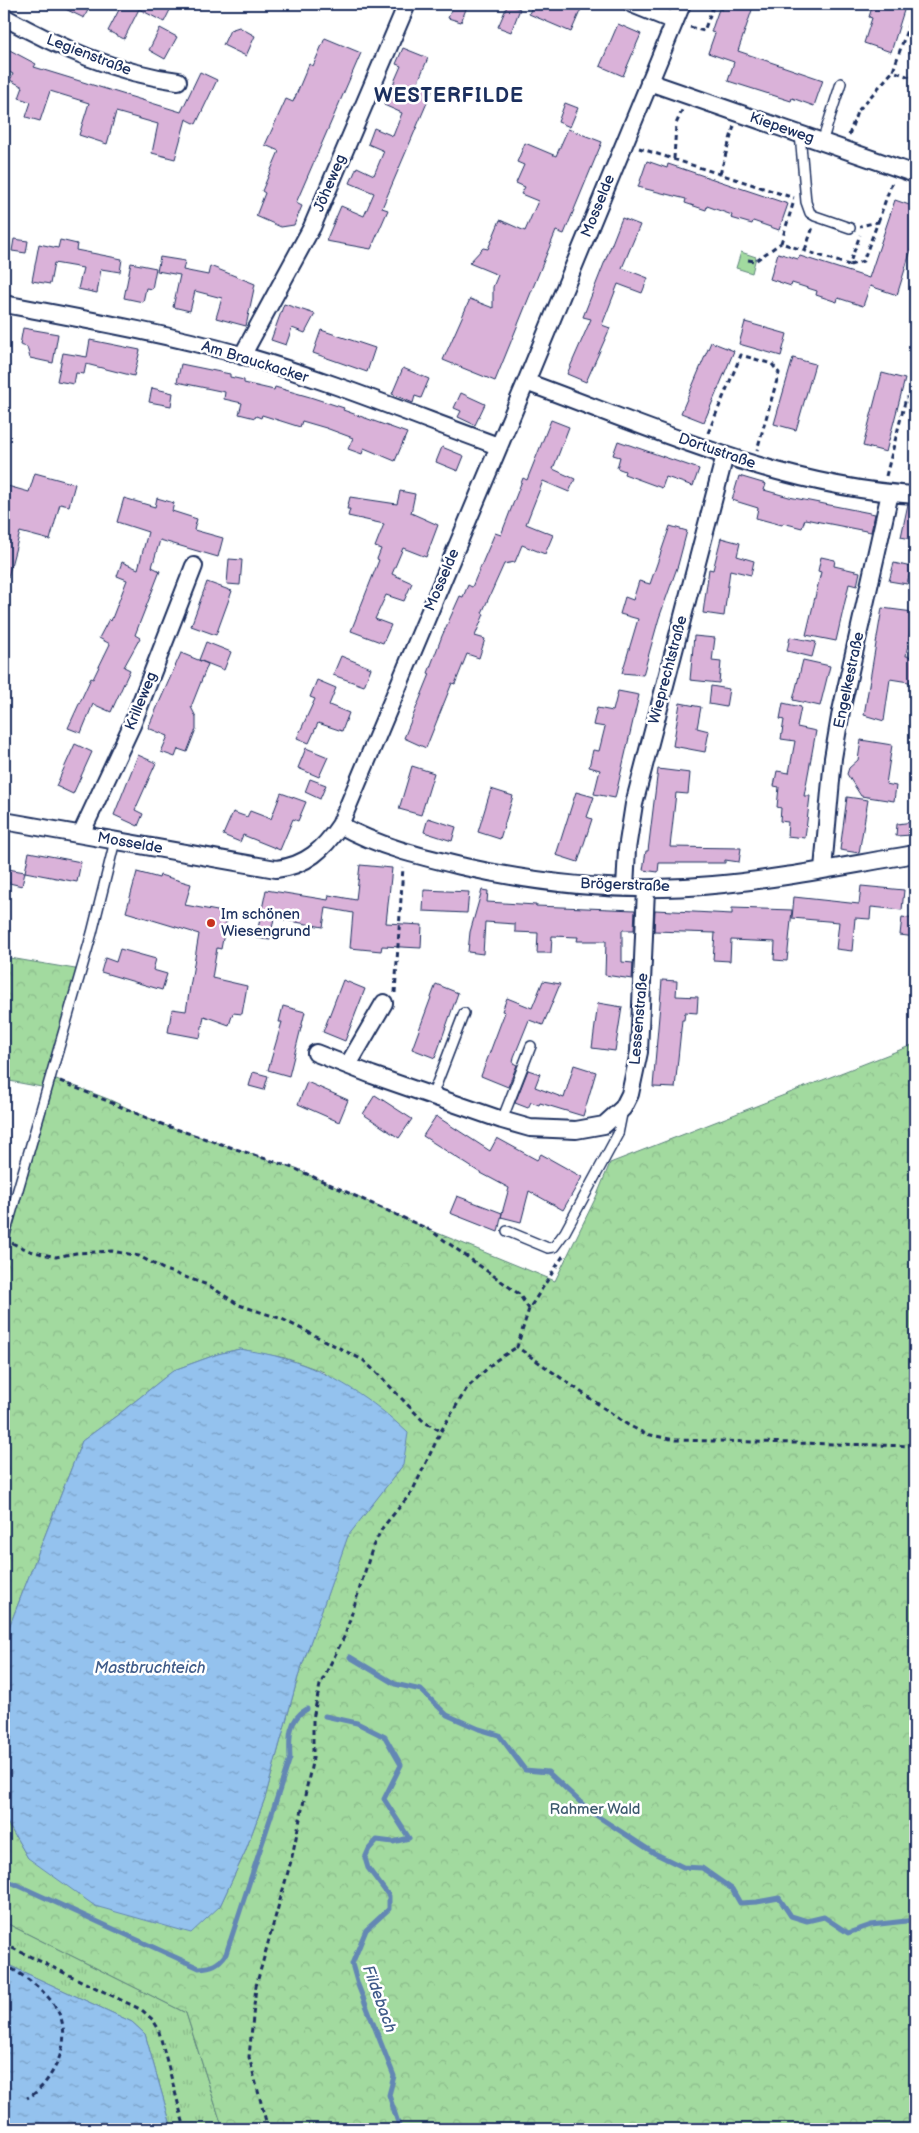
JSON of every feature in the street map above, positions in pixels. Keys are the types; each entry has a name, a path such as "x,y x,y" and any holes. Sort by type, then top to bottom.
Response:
{"street":[{"name":"Jöheweg","path":"242,356 312,226 407,4"},
{"path":"632,4 674,21"},
{"name":"Mosselde","path":"4,821 276,869 302,864 311,858 333,836 340,825 526,382 682,4"},
{"name":"Legienstraße","path":"4,17 47,40 114,67 142,75 178,81"},
{"name":"Kiepeweg","path":"649,82 915,174"},
{"name":"Am Brauckacker","path":"4,304 157,334 242,356 298,374 498,446"},
{"name":"Dortustraße","path":"526,382 725,455 805,479 887,489 915,495"},
{"name":"Wieprechtstraße","path":"625,888 627,849 634,804 725,455"},
{"name":"Engelkestraße","path":"823,869 833,758 887,489"},
{"name":"Krilleweg","path":"81,834 132,724 194,566"},
{"name":"Brögerstraße","path":"340,825 362,837 404,851 511,877 625,888 712,886 772,879 915,854"},
{"name":"Lessenstraße","path":"316,1053 432,1096 530,1128 576,1130 604,1125 623,1108 630,1094 638,1052 646,888"},
{"path":"348,1066 384,1003"}],"lane":[{"path":"822,142 842,83"},
{"path":"800,134 806,202 810,213 850,228"},
{"path":"4,1239 92,933 116,841"},
{"path":"432,1096 464,1013"},
{"path":"502,1120 530,1046"},
{"path":"507,1231 548,1248 554,1248 565,1232 618,1134 623,1108"}],"path":[{"path":"674,21 704,31 714,4"},
{"path":"844,149 857,112 893,71 915,6"},
{"path":"893,71 915,79"},
{"path":"674,159 676,124"},
{"path":"624,143 806,202"},
{"path":"720,174 728,146"},
{"path":"781,242 849,265 863,261 898,168"},
{"path":"748,260 755,261 781,242 795,199"},
{"path":"805,250 816,216"},
{"path":"850,228 878,222"},
{"path":"849,265 863,226"},
{"path":"706,439 741,355 772,364 779,372 756,456"},
{"path":"887,489 906,398 915,396"},
{"path":"384,1003 392,1003 395,998 404,851"},
{"path":"50,1077 108,1099 164,1125 296,1169 430,1230 518,1294 529,1309 516,1347 495,1361 467,1388 441,1431 412,1492 383,1527 373,1546 345,1635 320,1685 313,1719 313,1758 291,1860 256,1986 249,2057 268,2129"},
{"path":"4,1239 30,1251 56,1257 112,1250 139,1256 165,1270 208,1285 239,1305 282,1319 363,1360 424,1422 441,1431"},
{"path":"516,1347 615,1418 646,1434 662,1438 674,1440 915,1446"},
{"path":"4,1944 142,2010 154,2020 161,2038 185,2129"},
{"path":"4,1964 32,1981 57,2009 64,2024 65,2040 52,2072 37,2093 27,2098"}],"green space":[{"path":"741,252 756,257 752,273 736,268"},
{"name":"Rahmer Wald","path":"4,957 81,970 51,1077 108,1099 164,1125 296,1169 430,1230 555,1281 597,1195 610,1163 915,1044 915,2129 223,2129 186,2013 4,1922 4,1817 28,1858 220,1906 245,1852 265,1798 298,1677 348,1535 403,1465 324,1372 285,1358 240,1349 218,1354 174,1370 82,1441 4,1640 4,1238 47,1088 4,1080"},
{"path":"4,1922 186,2013 223,2129 172,2129 145,2034 132,2022 4,1963"}],"water":[{"name":"Mastbruchteich","path":"240,1349 286,1359 336,1380 366,1398 408,1433 403,1465 348,1536 298,1677 265,1798 245,1852 220,1906 191,1933 95,1906 28,1858 4,1817 4,1640 82,1441 174,1370 218,1354"},
{"path":"4,1963 132,2022 145,2034 172,2129 4,2129"}],"building":[{"path":"55,4 91,4 84,18"},
{"path":"122,4 173,4 164,22 139,9 124,39 108,31"},
{"path":"454,4 468,4 461,22 448,18"},
{"path":"508,4 520,9 511,32 498,27"},
{"path":"533,4 569,4 581,9 571,32 529,14"},
{"path":"724,4 754,4 738,51 823,80 814,106 792,98 791,101 728,81 734,62 708,53 715,33 711,32 719,9 722,10"},
{"path":"873,4 906,4 891,52 864,43 872,18 869,17"},
{"path":"618,24 641,34 623,76 600,66"},
{"path":"239,27 255,36 246,56 223,45 230,30"},
{"path":"160,28 177,37 165,59 149,50"},
{"path":"325,38 361,53 296,203 302,206 294,225 281,227 256,216 265,193 262,191 279,151 265,145 286,99 293,102 309,64 313,66"},
{"path":"4,47 36,64 34,67 181,112 200,72 217,80 196,124 186,119 175,159 152,153 158,124 116,112 107,144 79,135 89,103 50,91 40,121 26,117 31,102 19,98 23,87 10,80 13,74 4,69"},
{"path":"403,48 428,58 417,84 432,91 382,208 388,210 371,249 326,241 341,206 364,216 374,193 350,183 357,167 374,175 384,151 368,144 374,128 393,136 402,113 384,105 401,66 396,64"},
{"path":"565,103 578,108 570,127 558,122"},
{"path":"568,129 602,142 564,234 556,231 495,381 443,360 470,299 493,308 493,287 498,275 469,263 483,248 488,249 500,220 525,231 538,201 521,194 525,187 516,183 524,165 517,162 525,143 556,156"},
{"path":"647,161 667,168 668,164 788,204 779,230 753,221 752,224 731,218 732,215 707,206 706,210 685,203 686,199 638,187"},
{"path":"895,200 915,207 915,237 897,295 870,286 863,306 838,298 837,302 816,295 817,291 792,283 791,286 770,279 778,253 798,259 800,256 869,278"},
{"path":"622,218 640,225 622,268 648,278 642,293 618,284 602,325 610,328 586,382 567,374 591,319 583,317"},
{"path":"14,239 28,241 26,253 12,251"},
{"path":"60,240 77,244 76,250 122,259 120,272 101,269 97,293 78,289 83,268 54,263 50,284 32,281 39,244 58,248"},
{"path":"160,257 185,261 183,270 208,275 210,266 255,284 246,326 216,318 222,298 195,291 190,311 173,307 180,275 157,271"},
{"path":"131,263 156,268 152,289 146,288 143,302 124,298"},
{"path":"284,304 315,314 305,333 292,328 286,345 271,340"},
{"path":"745,322 787,334 781,356 739,344"},
{"path":"23,328 58,334 53,363 30,358 27,347 20,345"},
{"path":"321,330 375,348 367,372 313,353"},
{"path":"90,340 140,350 134,376 86,364 84,374 76,373 74,384 57,381 63,353 87,357"},
{"path":"711,342 734,351 704,422 681,413"},
{"path":"793,358 815,364 796,430 774,424"},
{"path":"181,364 230,374 230,377 244,380 244,383 274,390 275,387 310,397 344,408 343,410 407,433 395,461 364,448 362,454 348,449 353,438 326,428 302,421 300,427 262,415 261,418 256,416 255,418 239,414 242,403 224,399 225,392 177,382"},
{"path":"403,368 429,379 421,398 415,396 413,403 392,394"},
{"path":"882,373 905,379 886,452 863,446"},
{"path":"152,388 173,393 171,406 149,402"},
{"path":"461,393 485,404 475,425 458,417 461,411 454,408"},
{"path":"551,420 569,427 553,469 575,479 569,492 543,481 526,524 553,535 545,554 522,545 515,562 504,564 482,613 484,614 475,636 485,639 479,658 467,654 455,684 452,683 426,748 404,738 430,674 428,673 442,636 460,596 463,597 468,585 472,587 495,533 501,535 523,478 527,480"},
{"path":"618,441 699,469 693,486 666,477 662,488 624,474 625,471 617,468 620,457 613,455"},
{"path":"442,447 464,456 458,471 436,462"},
{"path":"35,473 75,484 69,506 60,504 50,540 20,532 8,577 4,576 4,485 29,492"},
{"path":"739,476 766,484 764,490 789,497 875,514 871,532 805,519 802,528 756,518 758,508 732,500"},
{"path":"400,491 415,494 411,513 438,525 426,557 403,548 392,574 412,583 404,601 386,595 375,619 391,625 383,643 351,631 379,560 377,559 381,549 375,547 384,524 348,516 350,509 347,509 350,497 397,504"},
{"path":"124,498 155,507 157,498 174,503 172,511 197,519 194,530 223,538 218,557 160,540 152,567 160,571 135,635 140,638 124,667 130,670 111,712 93,704 81,733 68,728 91,678 93,679 110,644 99,638 109,619 111,621 127,580 117,576 122,562 138,569 148,532 117,522"},
{"path":"908,504 915,505 915,540 901,537"},
{"path":"670,526 687,531 643,675 622,673 638,619 620,614 625,597 633,600 639,581 650,584"},
{"path":"721,538 740,543 737,556 754,561 751,575 730,570 724,616 703,613 709,569 713,570"},
{"path":"821,557 835,560 834,566 860,572 857,586 849,584 836,641 806,635 821,572 818,571"},
{"path":"229,559 242,560 240,585 227,584"},
{"path":"894,563 911,567 907,584 889,581"},
{"path":"207,582 232,591 216,635 191,626"},
{"path":"882,608 913,612 906,656 915,657 915,683 890,679 884,721 864,715"},
{"path":"694,636 715,638 712,661 721,662 719,683 690,680"},
{"path":"790,637 816,642 812,657 787,651"},
{"path":"206,642 231,652 224,670 199,660"},
{"path":"181,653 208,664 191,707 196,717 196,729 187,752 178,749 175,757 161,752 168,736 148,728"},
{"path":"341,656 371,668 364,686 333,675"},
{"path":"803,660 830,666 820,706 793,700"},
{"path":"317,680 336,688 329,705 349,713 342,731 318,723 309,743 297,738 315,699 310,697"},
{"path":"711,686 729,689 726,707 709,704"},
{"path":"618,691 639,695 615,798 594,794 600,770 589,767 593,750 599,751 605,727 593,725 597,708 613,711"},
{"path":"680,703 701,707 697,728 709,731 705,752 673,746"},
{"path":"783,703 801,707 797,727 816,731 804,796 810,796 805,838 787,836 788,822 780,821 781,808 777,807 779,787 774,786 777,771 789,773 795,741 781,739 784,720 780,719"},
{"path":"861,740 892,745 886,784 896,786 894,801 861,796 847,774 849,768 858,760"},
{"path":"75,744 92,752 73,794 56,786"},
{"path":"306,748 328,757 319,777 298,768"},
{"path":"138,755 156,763 135,810 143,814 138,826 114,815"},
{"path":"412,766 434,773 421,815 399,809"},
{"path":"658,769 690,773 688,794 676,793 670,847 741,848 739,862 725,860 725,863 659,863 658,872 643,870 646,851 648,851"},
{"path":"310,779 326,785 320,799 305,792"},
{"path":"491,789 513,796 500,839 478,832"},
{"path":"576,792 594,797 587,817 592,819 578,862 556,855"},
{"path":"281,793 306,802 298,821 293,819 280,850 243,835 240,842 223,835 233,812 247,817 250,811 271,819"},
{"path":"847,797 868,800 859,853 840,850"},
{"path":"428,818 456,827 452,841 424,832"},
{"path":"913,822 912,835 896,836 897,824"},
{"path":"29,852 81,862 77,882 25,872"},
{"path":"360,865 392,868 386,923 422,925 421,948 382,946 381,951 350,948 353,913 326,908 323,927 274,918 270,940 256,938 266,890 328,900 329,895 356,900"},
{"path":"8,869 25,872 22,886 5,882"},
{"path":"137,872 159,878 160,875 191,884 185,905 228,913 221,949 217,948 212,978 247,986 242,1014 233,1013 229,1025 204,1016 200,1038 168,1032 172,1009 186,1011 199,934 126,912"},
{"path":"861,886 904,890 902,910 871,907 870,919 855,918 852,951 836,949 839,922 792,918 794,897 859,904"},
{"path":"424,890 469,892 467,913 423,911"},
{"path":"482,890 488,891 487,902 635,910 634,930 622,930 622,962 633,963 632,979 605,975 606,941 577,941 578,937 552,936 551,953 537,953 538,933 515,932 515,924 485,922 483,954 468,952 470,932"},
{"path":"732,908 792,910 787,961 774,960 775,942 731,940 730,961 713,960 715,933 654,931 655,910 732,914"},
{"path":"902,917 915,919 915,937 900,935"},
{"path":"120,949 156,959 153,970 167,974 162,990 101,972 105,958 116,962"},
{"path":"343,980 365,989 345,1041 323,1032"},
{"path":"662,980 677,981 676,996 698,997 697,1013 685,1012 684,1020 682,1020 675,1088 653,1087"},
{"path":"543,981 560,984 543,1025 529,1020 514,1057 513,1063 517,1065 508,1087 481,1076 505,1012 502,1011 507,998 532,1008"},
{"path":"436,984 458,993 435,1058 412,1049"},
{"path":"598,1003 622,1007 615,1051 592,1048"},
{"path":"283,1006 305,1012 289,1076 268,1070 282,1022 279,1022"},
{"path":"574,1065 596,1072 583,1116 540,1103 539,1105 531,1102 528,1108 515,1103 528,1070 540,1074 535,1087 564,1098"},
{"path":"253,1072 268,1076 264,1090 249,1086"},
{"path":"307,1082 348,1100 339,1122 298,1104"},
{"path":"375,1095 412,1119 399,1138 363,1114"},
{"path":"436,1116 490,1151 497,1138 537,1160 541,1154 582,1177 563,1210 529,1191 521,1222 501,1217 509,1188 479,1172 423,1136"},
{"path":"457,1196 502,1213 498,1232 450,1213"}],"waterway":[{"path":"350,1657 395,1684 421,1690 447,1715 479,1729 499,1735 525,1770 548,1772 591,1812 654,1853 683,1867 702,1868 732,1889 740,1903 779,1898 791,1916 807,1921 824,1917 848,1933 871,1925 915,1920"},
{"name":"Fildebach","path":"4,1879 199,1968 214,1965 226,1954 290,1758 290,1737 293,1724 296,1718 307,1709"},
{"name":"Fildebach","path":"325,1716 357,1723 385,1737 401,1765 384,1799 409,1838 393,1842 377,1840 369,1849 365,1858 368,1868 389,1896 389,1909 366,1930 352,1964 358,1985 394,2076 389,2095 400,2129"}],"place":[{"name":"Im schönen Wiesengrund","path":"211,923"}],"district":[{"name":"WESTERFILDE","path":"449,96"}]}
